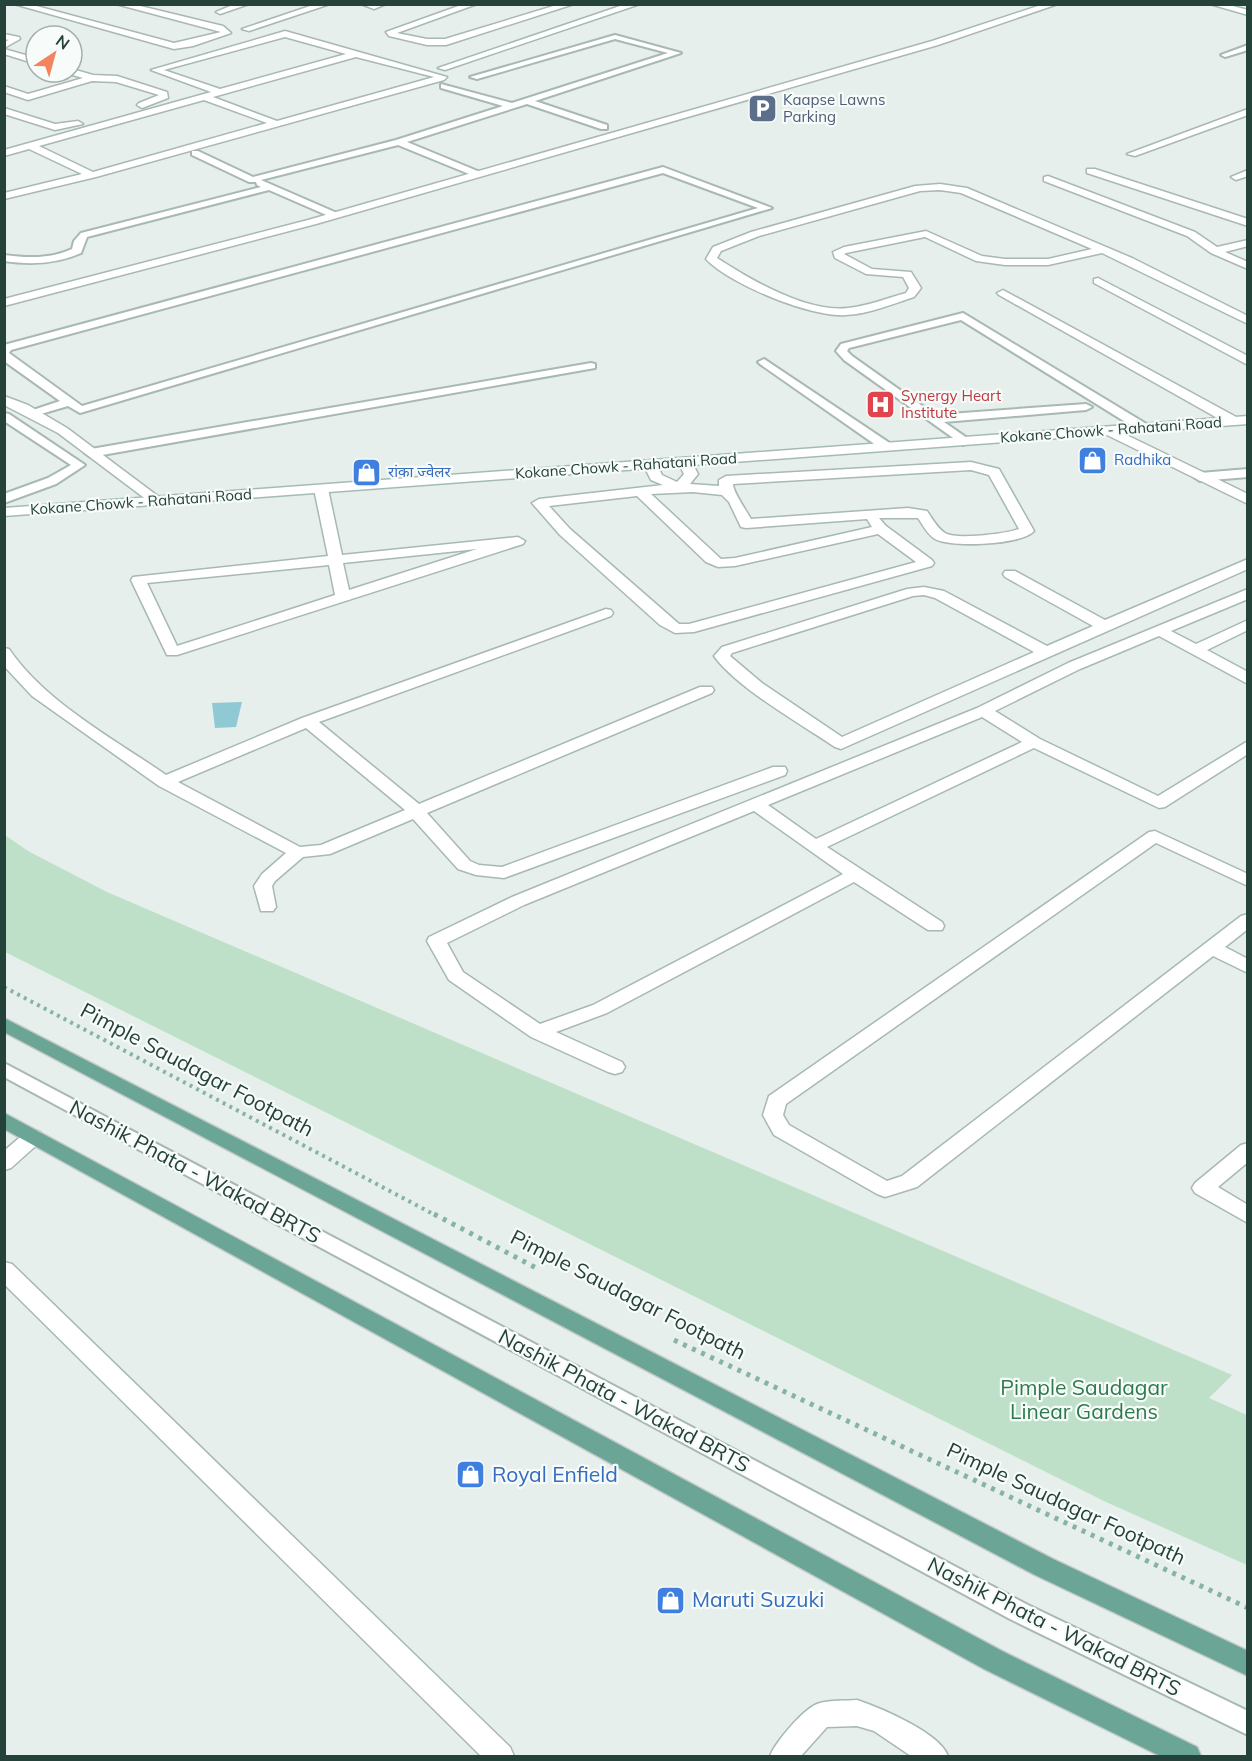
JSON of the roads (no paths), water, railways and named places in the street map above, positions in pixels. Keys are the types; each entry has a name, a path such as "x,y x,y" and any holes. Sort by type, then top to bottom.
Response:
{"main road":[{"path":"4,1024 1044,1567 1248,1664"},
{"path":"4,1120 993,1660 1187,1756"}],"street":[{"path":"18,4 174,46 190,44 227,33 223,29 120,4"},
{"path":"220,12 245,4"},
{"path":"246,29 326,4"},
{"path":"365,4 374,7 382,4"},
{"path":"473,4 390,32 427,42 446,42 570,4"},
{"path":"442,68 636,4"},
{"path":"4,303 334,216 935,43 1054,4"},
{"path":"1214,4 1248,13"},
{"path":"4,196 92,176 443,77 285,34 155,70 222,93"},
{"path":"4,36 16,39 4,46"},
{"path":"4,51 24,57"},
{"path":"4,153 207,98 356,54"},
{"path":"4,111 56,127 70,127 164,98 164,94 159,91 117,79 84,76"},
{"path":"4,89 28,97 90,78"},
{"path":"207,98 277,124"},
{"path":"1132,154 1248,112"},
{"path":"31,146 92,176"},
{"path":"1091,171 1248,223"},
{"path":"1236,177 1248,173"},
{"path":"1048,179 1191,234 1215,251 1248,266"},
{"path":"1104,249 1048,262 1003,267 926,234 844,250 838,252 839,256 870,272 907,274 915,288 910,296 847,312 829,312 801,305 711,259 717,249 755,234 919,188 940,187 963,190 1104,249 1248,321"},
{"path":"1215,251 1248,243"},
{"path":"1098,281 1248,361"},
{"path":"1004,293 1240,420"},
{"path":"4,400 34,413 156,500"},
{"name":"Kokane Chowk - Rahatani Road","path":"4,512 1240,420"},
{"path":"1110,431 1248,500"},
{"path":"679,488 691,474 685,462"},
{"path":"650,464 656,477 679,488"},
{"path":"726,490 726,480 970,466 994,472 1027,531 1019,535 957,540 943,538 937,535 922,514 908,512 870,517 746,524 726,490 679,488 539,503 565,532 665,622 675,628 689,629 927,562 881,529 870,517"},
{"path":"321,489 343,597"},
{"path":"641,492 718,563 735,562 881,529"},
{"path":"518,541 343,597 172,652 138,580 518,541"},
{"path":"1048,653 939,594 924,591 912,592 727,650 722,656 724,662 841,744 1048,653 1248,563"},
{"path":"1010,574 1104,626"},
{"path":"615,1067 538,1032 456,976 436,941 518,901 983,711 1074,666 1248,593"},
{"path":"165,782 308,721 606,613"},
{"path":"1196,650 1248,624"},
{"path":"1161,631 1248,679"},
{"path":"4,652 10,663 38,693 165,782 278,844 298,852 324,850 706,690"},
{"path":"983,711 1034,742 1160,803 1248,746"},
{"path":"308,721 415,810 464,865 476,870 504,873 779,771"},
{"path":"815,846 1034,742"},
{"path":"756,804 855,875 935,926"},
{"path":"1248,882 1155,836 776,1101 773,1115 781,1130 885,1189 909,1182 1248,920"},
{"path":"267,907 263,886 268,878 298,852"},
{"path":"538,1032 600,1009 855,875"},
{"path":"1212,948 1248,967"},
{"path":"4,1163 33,1137"},
{"path":"1248,1149 1203,1188 1248,1215"},
{"path":"4,1270 500,1756"},
{"path":"784,1756 820,1715 857,1713 882,1721 934,1756"}],"lane":[{"path":"252,180 399,142 677,53 615,37 474,77"},
{"path":"1225,55 1248,47"},
{"path":"444,86 512,106"},
{"path":"527,101 604,128"},
{"path":"399,142 477,174"},
{"path":"195,153 334,216"},
{"path":"663,170 767,208 80,410 4,354 7,348 663,170"},
{"path":"4,258 27,261 66,257 77,251 79,241 84,236 270,188"},
{"path":"963,441 848,358 842,351 844,346 963,316 1144,428"},
{"path":"765,362 887,447"},
{"path":"91,453 591,366"},
{"path":"34,413 70,402"},
{"path":"933,419 1086,407"},
{"path":"4,499 52,481 80,465 5,416"},
{"path":"1200,477 1248,473"},
{"name":"Nashik Phata - Wakad BRTS","path":"4,1069 1019,1612 1248,1724"}],"water":[{"path":"242,702 236,727 215,728 212,703"}],"place":[{"name":"Kaapse Lawns Parking","path":"762,109"},
{"name":"Synergy Heart Institute","path":"880,405"},
{"name":"Radhika","path":"1093,460"},
{"name":"रांका ज्वेलर","path":"367,472"},
{"name":"Royal Enfield","path":"471,1475"},
{"name":"Maruti Suzuki","path":"671,1600"}],"park label":[{"name":"Pimple Saudagar Linear Gardens","path":"1084,1400"}]}
